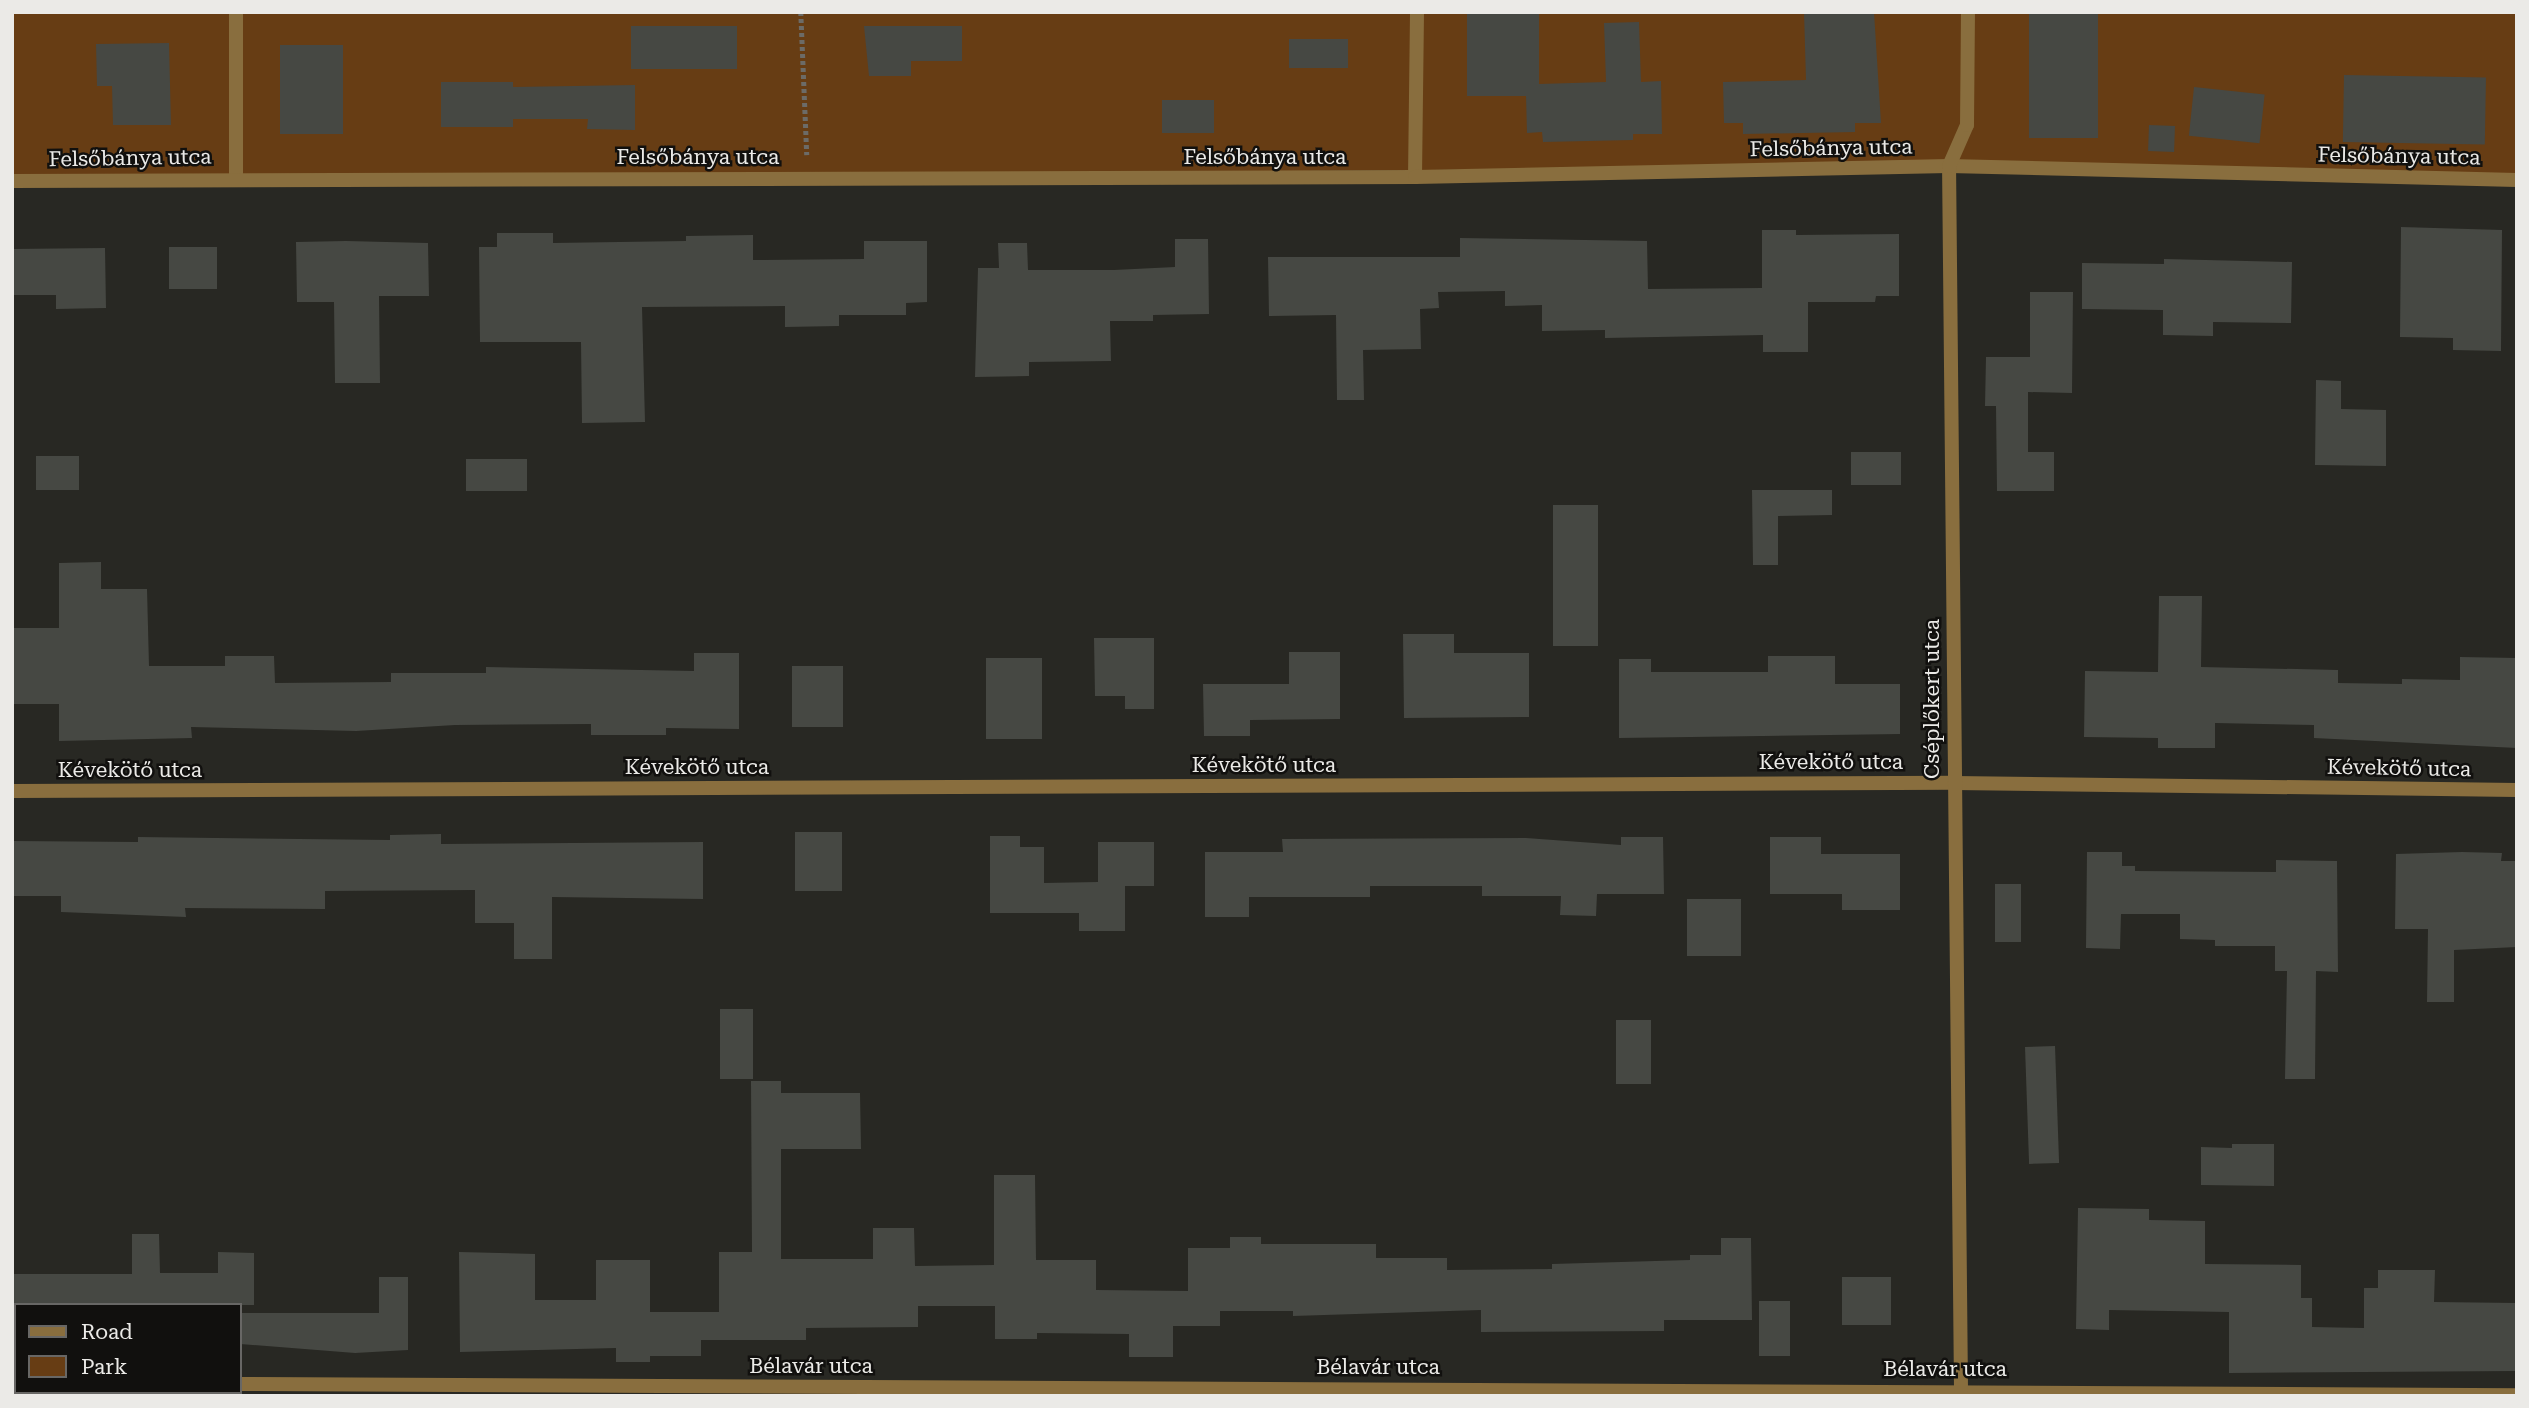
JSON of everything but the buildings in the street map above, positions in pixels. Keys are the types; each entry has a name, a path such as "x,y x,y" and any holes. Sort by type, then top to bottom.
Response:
{"street":[{"path":"236,12 236,177"},
{"path":"1415,177 1417,12"},
{"name":"Cséplőkert utca","path":"1961,1390 1949,166 1967,125 1968,12"},
{"name":"Felsőbánya utca","path":"12,181 236,177 1415,177 1949,166 2517,180"},
{"name":"Kévekötő utca","path":"12,791 1954,782 2517,790"},
{"name":"Bélavár utca","path":"242,1384 690,1392 1961,1390 2517,1395"}],"path":[{"path":"801,12 808,178"}],"green space":[{"path":"12,12 2517,12 2517,180 1949,166 12,181"}]}
